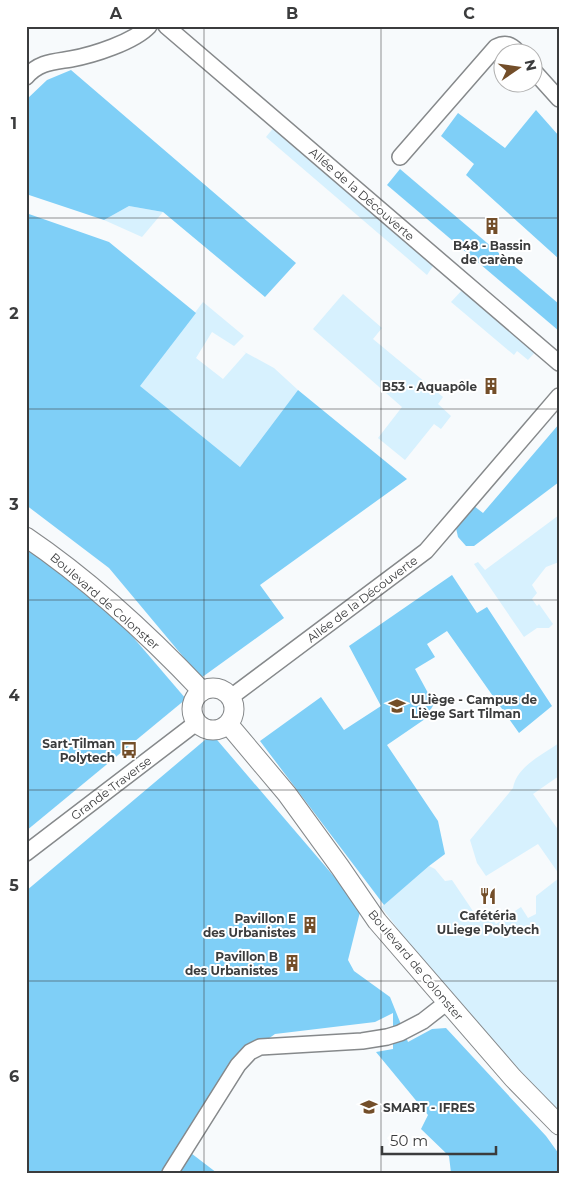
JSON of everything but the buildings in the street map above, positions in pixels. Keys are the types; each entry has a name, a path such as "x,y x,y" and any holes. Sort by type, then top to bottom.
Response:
{"main road":[{"name":"Boulevard de Colonster","path":"26,537 71,569 121,611 170,657 202,691"},
{"path":"208,688 220,689 231,697 234,715 229,725 222,729 208,730 196,723 192,717 192,702 202,691 208,688"},
{"name":"Boulevard de Colonster","path":"229,725 287,794 377,921 413,961 446,1003 513,1078 559,1125"}],"street":[{"path":"26,77 32,70 44,63 71,59 119,44 142,33 149,26"},
{"name":"Allée de la Découverte","path":"166,26 559,363"},
{"path":"400,157 492,51"},
{"path":"542,80 559,99"},
{"name":"Allée de la Découverte","path":"231,697 426,551 559,396"},
{"name":"Grande Traverse","path":"26,852 196,723"},
{"path":"170,1173 238,1065 250,1052 260,1047 362,1041 387,1037 400,1033 423,1021 446,1003"}],"shaded area":[{"path":"71,70 296,263 265,297 163,212 129,206 104,220 26,194 26,100 47,80"},
{"path":"536,110 559,136 559,259 466,175 474,164 441,136 458,113 505,148"},
{"path":"275,126 435,263 427,275 266,137"},
{"path":"400,169 559,304 559,331 387,185"},
{"path":"129,206 163,212 142,237 104,220"},
{"path":"26,213 109,242 196,313 140,386 240,467 298,390 407,479 260,585 284,618 201,678 109,568 26,505"},
{"path":"463,289 537,350 528,360 517,351 514,355 451,302"},
{"path":"343,294 382,328 373,339 443,397 438,404 451,416 441,429 434,424 405,460 378,438 402,407 313,329"},
{"path":"203,302 244,336 234,346 212,332 196,358 223,379 246,353 241,350 274,368 298,390 240,467 139,386"},
{"path":"559,424 559,482 474,546 466,546 458,537 456,528 474,506 483,513"},
{"path":"559,515 559,562 546,567 532,585 537,593 532,599 537,606 539,604 553,624 549,628 537,628 524,637 474,564 478,562 485,570"},
{"path":"26,547 103,602 186,699 26,831"},
{"path":"452,575 477,613 487,607 552,706 519,733 447,631 427,644 435,657 415,669 434,704 425,719 387,745 438,821 445,854 384,905 260,741 321,697 344,730 381,706 349,646"},
{"path":"212,734 361,908 348,960 354,971 390,997 408,1042 432,1029 446,1028 546,1136 559,1154 559,1173 451,1173 449,1156 421,1129 428,1115 376,1052 393,1049 393,1013 375,1022 275,1034 250,1052 183,1147 217,1173 26,1173 26,891"},
{"path":"559,743 559,776 533,794 559,831 559,874 538,844 486,876 477,863 470,840 513,788 519,773"},
{"path":"429,866 435,869 445,881 452,880 477,917 487,911 496,924 521,907 528,918 536,914 536,896 559,878 559,1116 452,999 381,907"}],"place":[{"name":"B48 - Bassin de carène","path":"492,226"},
{"name":"B53 - Aquapôle","path":"491,386"},
{"name":"ULiège - Campus de Liège Sart Tilman","path":"397,706"},
{"name":"Sart-Tilman Polytech","path":"129,750"},
{"name":"Cafétéria ULiege Polytech","path":"488,896"},
{"name":"Pavillon E des Urbanistes","path":"310,925"},
{"name":"Pavillon B des Urbanistes","path":"292,963"},
{"name":"SMART - IFRES","path":"369,1107"}]}
